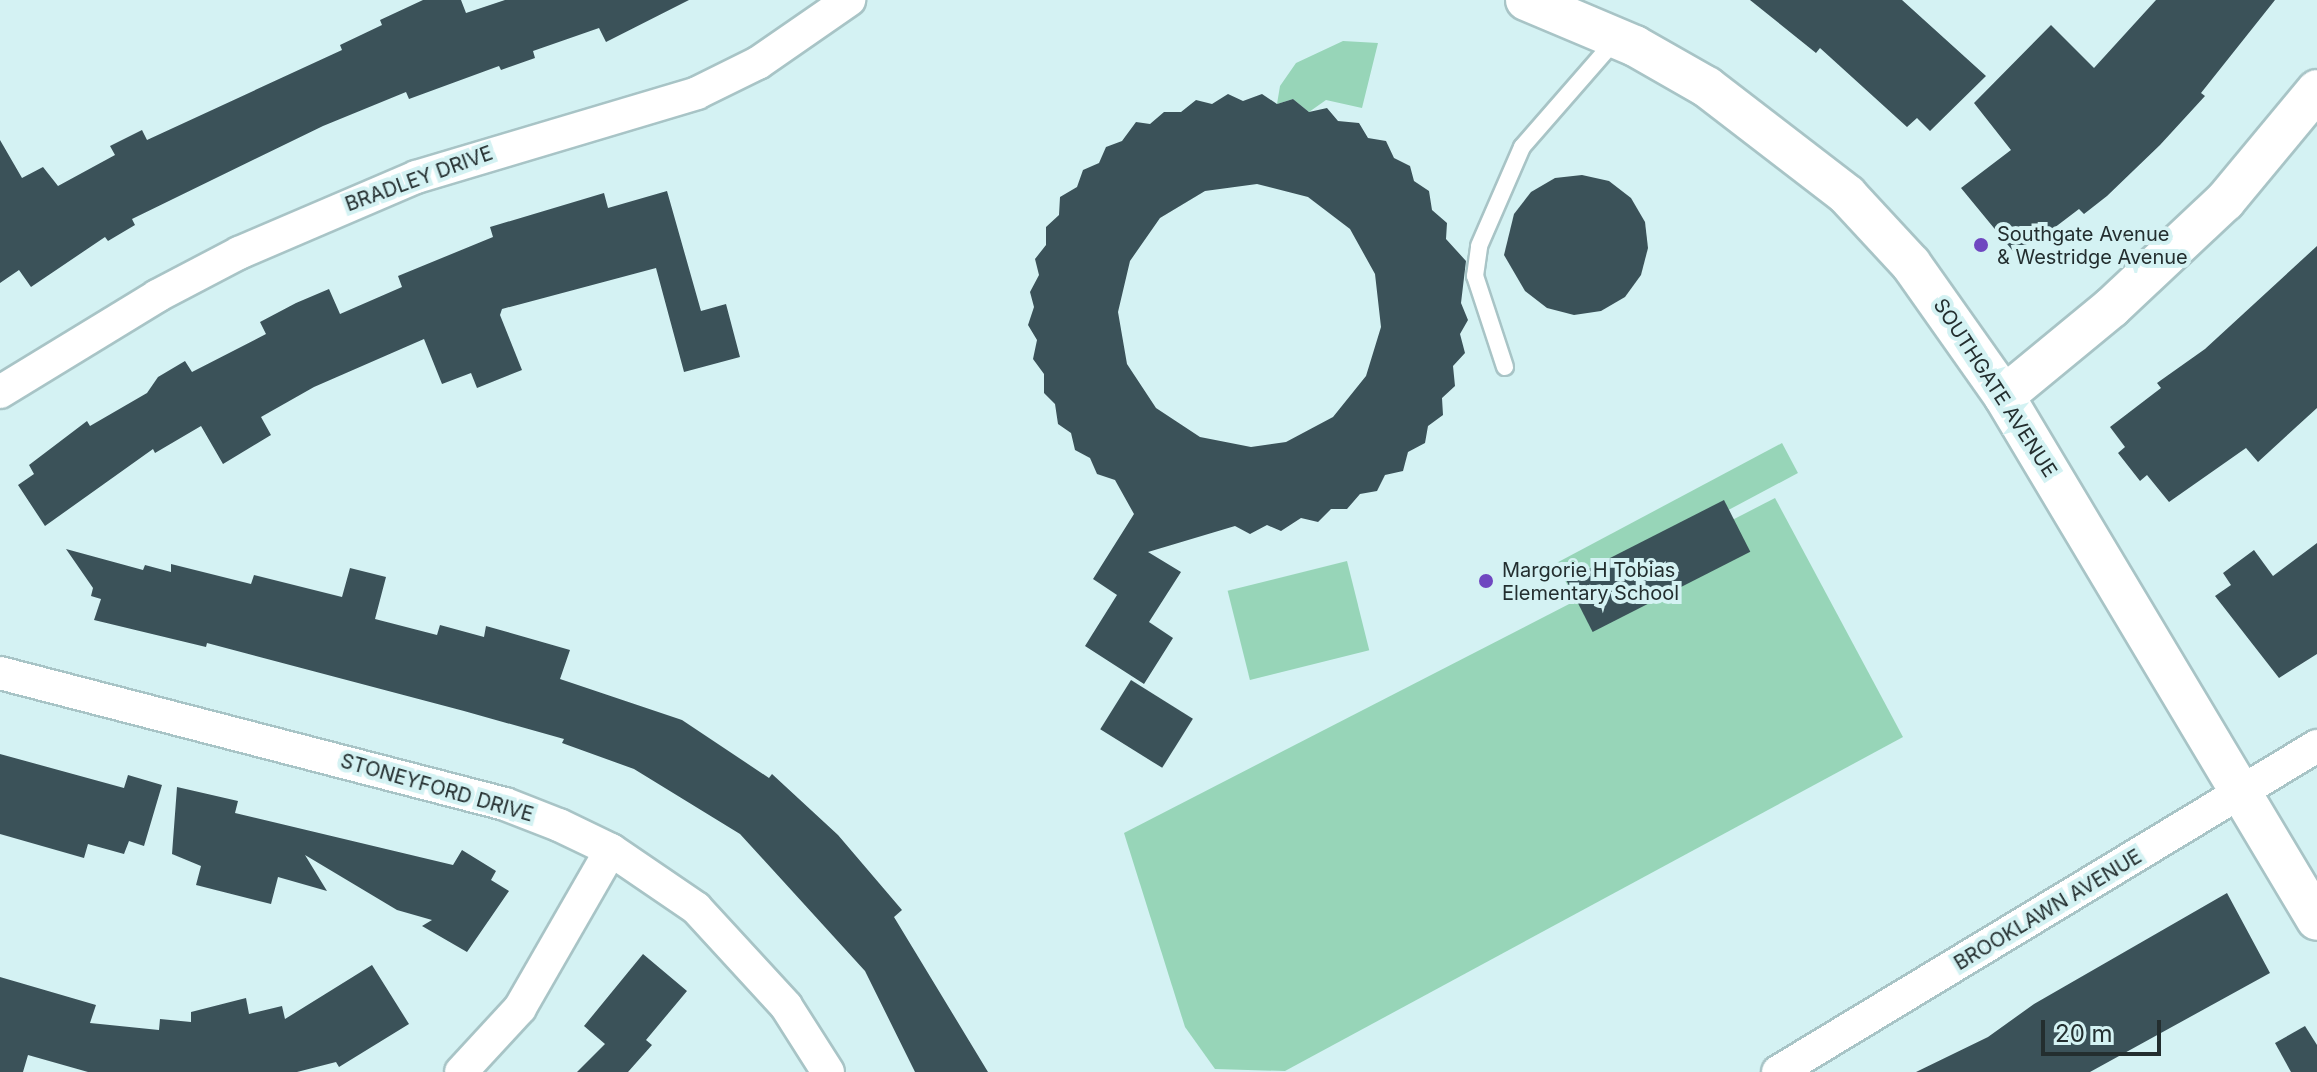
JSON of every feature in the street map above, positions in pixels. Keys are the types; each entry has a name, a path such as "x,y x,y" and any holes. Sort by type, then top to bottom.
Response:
{"street":[{"name":"BRADLEY DRIVE","path":"0,392 119,318 239,253 416,177 697,93 758,63 849,0"},
{"name":"SOUTHGATE AVENUE","path":"1526,0 1617,38 1707,87 1847,195 1911,264 2004,396 2317,920"},
{"path":"2004,396 2112,307 2225,201 2317,90"},
{"name":"STONEYFORD DRIVE","path":"0,673 505,804 611,850 696,908 739,949 786,1006 828,1072"},
{"name":"BROOKLAWN AVENUE","path":"1778,1072 2243,794 2317,746"},
{"path":"461,1072 520,1008 611,850"}],"lane":[{"path":"1505,367 1475,276 1479,246 1522,147 1617,38"}],"green space":[{"path":"1343,41 1378,43 1362,108 1326,100 1309,112 1293,99 1277,104 1280,86 1296,63"},
{"path":"1782,443 1798,473 1572,593 1556,563"},
{"path":"1775,498 1903,737 1285,1071 1215,1069 1185,1027 1124,833"},
{"path":"1347,561 1369,650 1250,680 1228,591"}],"building":[{"path":"423,0 461,0 466,13 505,0 689,0 606,42 599,28 533,51 535,58 501,70 499,66 409,99 406,92 323,126 132,219 135,225 108,241 105,237 31,287 19,270 0,283 0,140 22,178 43,167 58,186 115,155 110,146 142,130 147,140 342,50 340,45 382,25 380,20"},
{"path":"1750,0 1902,0 1986,76 1930,131 1917,118 1907,127 1820,48 1816,53"},
{"path":"2156,0 2275,0 2201,93 2205,96 2160,145 2084,214 2079,209 2017,256 1961,188 2011,150 1974,103 2051,25 2094,68"},
{"path":"1228,94 1243,101 1262,94 1277,104 1293,99 1309,112 1327,108 1338,121 1359,123 1368,138 1386,141 1394,158 1410,166 1414,181 1429,191 1432,210 1447,223 1446,239 1466,261 1461,303 1468,320 1460,334 1465,353 1453,366 1455,386 1442,398 1443,415 1428,426 1425,443 1408,452 1403,471 1385,475 1377,491 1360,494 1347,509 1331,509 1318,522 1301,518 1281,531 1267,525 1250,534 1235,526 1148,552 1181,572 1149,622 1173,638 1144,684 1085,646 1117,595 1093,579 1134,514 1115,480 1097,474 1090,458 1075,450 1071,433 1058,424 1055,404 1044,393 1044,374 1033,359 1037,340 1028,325 1034,307 1030,292 1039,275 1035,259 1046,245 1046,227 1059,215 1060,197 1077,187 1083,170 1099,163 1106,147 1122,141 1136,122 1150,124 1164,112 1181,112 1196,100 1212,104","holes":["1257,184 1308,197 1350,229 1375,274 1381,327 1366,376 1333,417 1286,442 1251,447 1200,437 1156,408 1127,364 1118,312 1130,261 1160,218 1205,191"]},
{"path":"1582,175 1609,181 1631,198 1645,222 1648,248 1641,275 1625,297 1601,311 1574,315 1547,308 1525,291 1504,255 1514,214 1531,192 1555,178"},
{"path":"667,191 701,311 726,304 740,357 684,372 656,268 502,309 500,315 522,370 477,388 471,373 442,384 424,339 314,387 261,417 271,435 223,464 201,426 155,453 153,449 45,526 18,485 34,474 29,465 87,421 90,426 147,393 158,377 185,361 192,372 266,334 260,322 296,303 329,289 340,314 402,287 398,276 493,237 490,227 604,193 608,208"},
{"path":"2317,246 2317,408 2258,462 2246,448 2169,502 2147,475 2140,481 2118,453 2125,447 2110,427 2161,388 2157,383 2205,349"},
{"path":"1724,500 1750,552 1593,632 1566,580"},
{"path":"2317,543 2317,654 2279,678 2215,596 2231,585 2223,573 2254,550 2273,576"},
{"path":"66,549 143,570 145,565 171,572 171,564 251,584 254,575 342,597 350,568 386,577 375,619 437,635 440,625 484,637 486,626 570,650 560,679 682,720 769,778 772,774 838,835 902,910 894,917 988,1072 915,1072 865,971 740,834 634,769 562,743 564,739 464,711 207,643 206,647 94,620 101,599 91,596 93,588"},
{"path":"1131,680 1193,719 1162,768 1100,729"},
{"path":"0,754 124,788 128,775 162,785 144,846 129,841 124,854 88,844 84,858 0,834"},
{"path":"177,787 238,801 235,813 453,865 462,850 496,871 491,880 509,891 467,952 422,926 432,920 397,910 305,855 327,891 278,877 271,904 196,885 201,866 172,854"},
{"path":"2227,893 2270,973 2090,1072 1916,1072 1988,1037 2034,1004"},
{"path":"643,954 687,991 646,1040 652,1045 628,1072 577,1072 605,1044 584,1026"},
{"path":"372,965 409,1024 339,1067 336,1062 297,1072 88,1072 28,1055 23,1072 0,1072 0,977 96,1005 90,1023 159,1030 160,1019 191,1022 191,1012 246,998 249,1014 282,1006 285,1019"},
{"path":"2305,1026 2317,1045 2317,1072 2291,1072 2275,1043"}],"place":[{"name":"Southgate Avenue & Westridge Avenue","path":"1981,245"},
{"name":"Margorie H Tobias Elementary School","path":"1486,581"}]}
